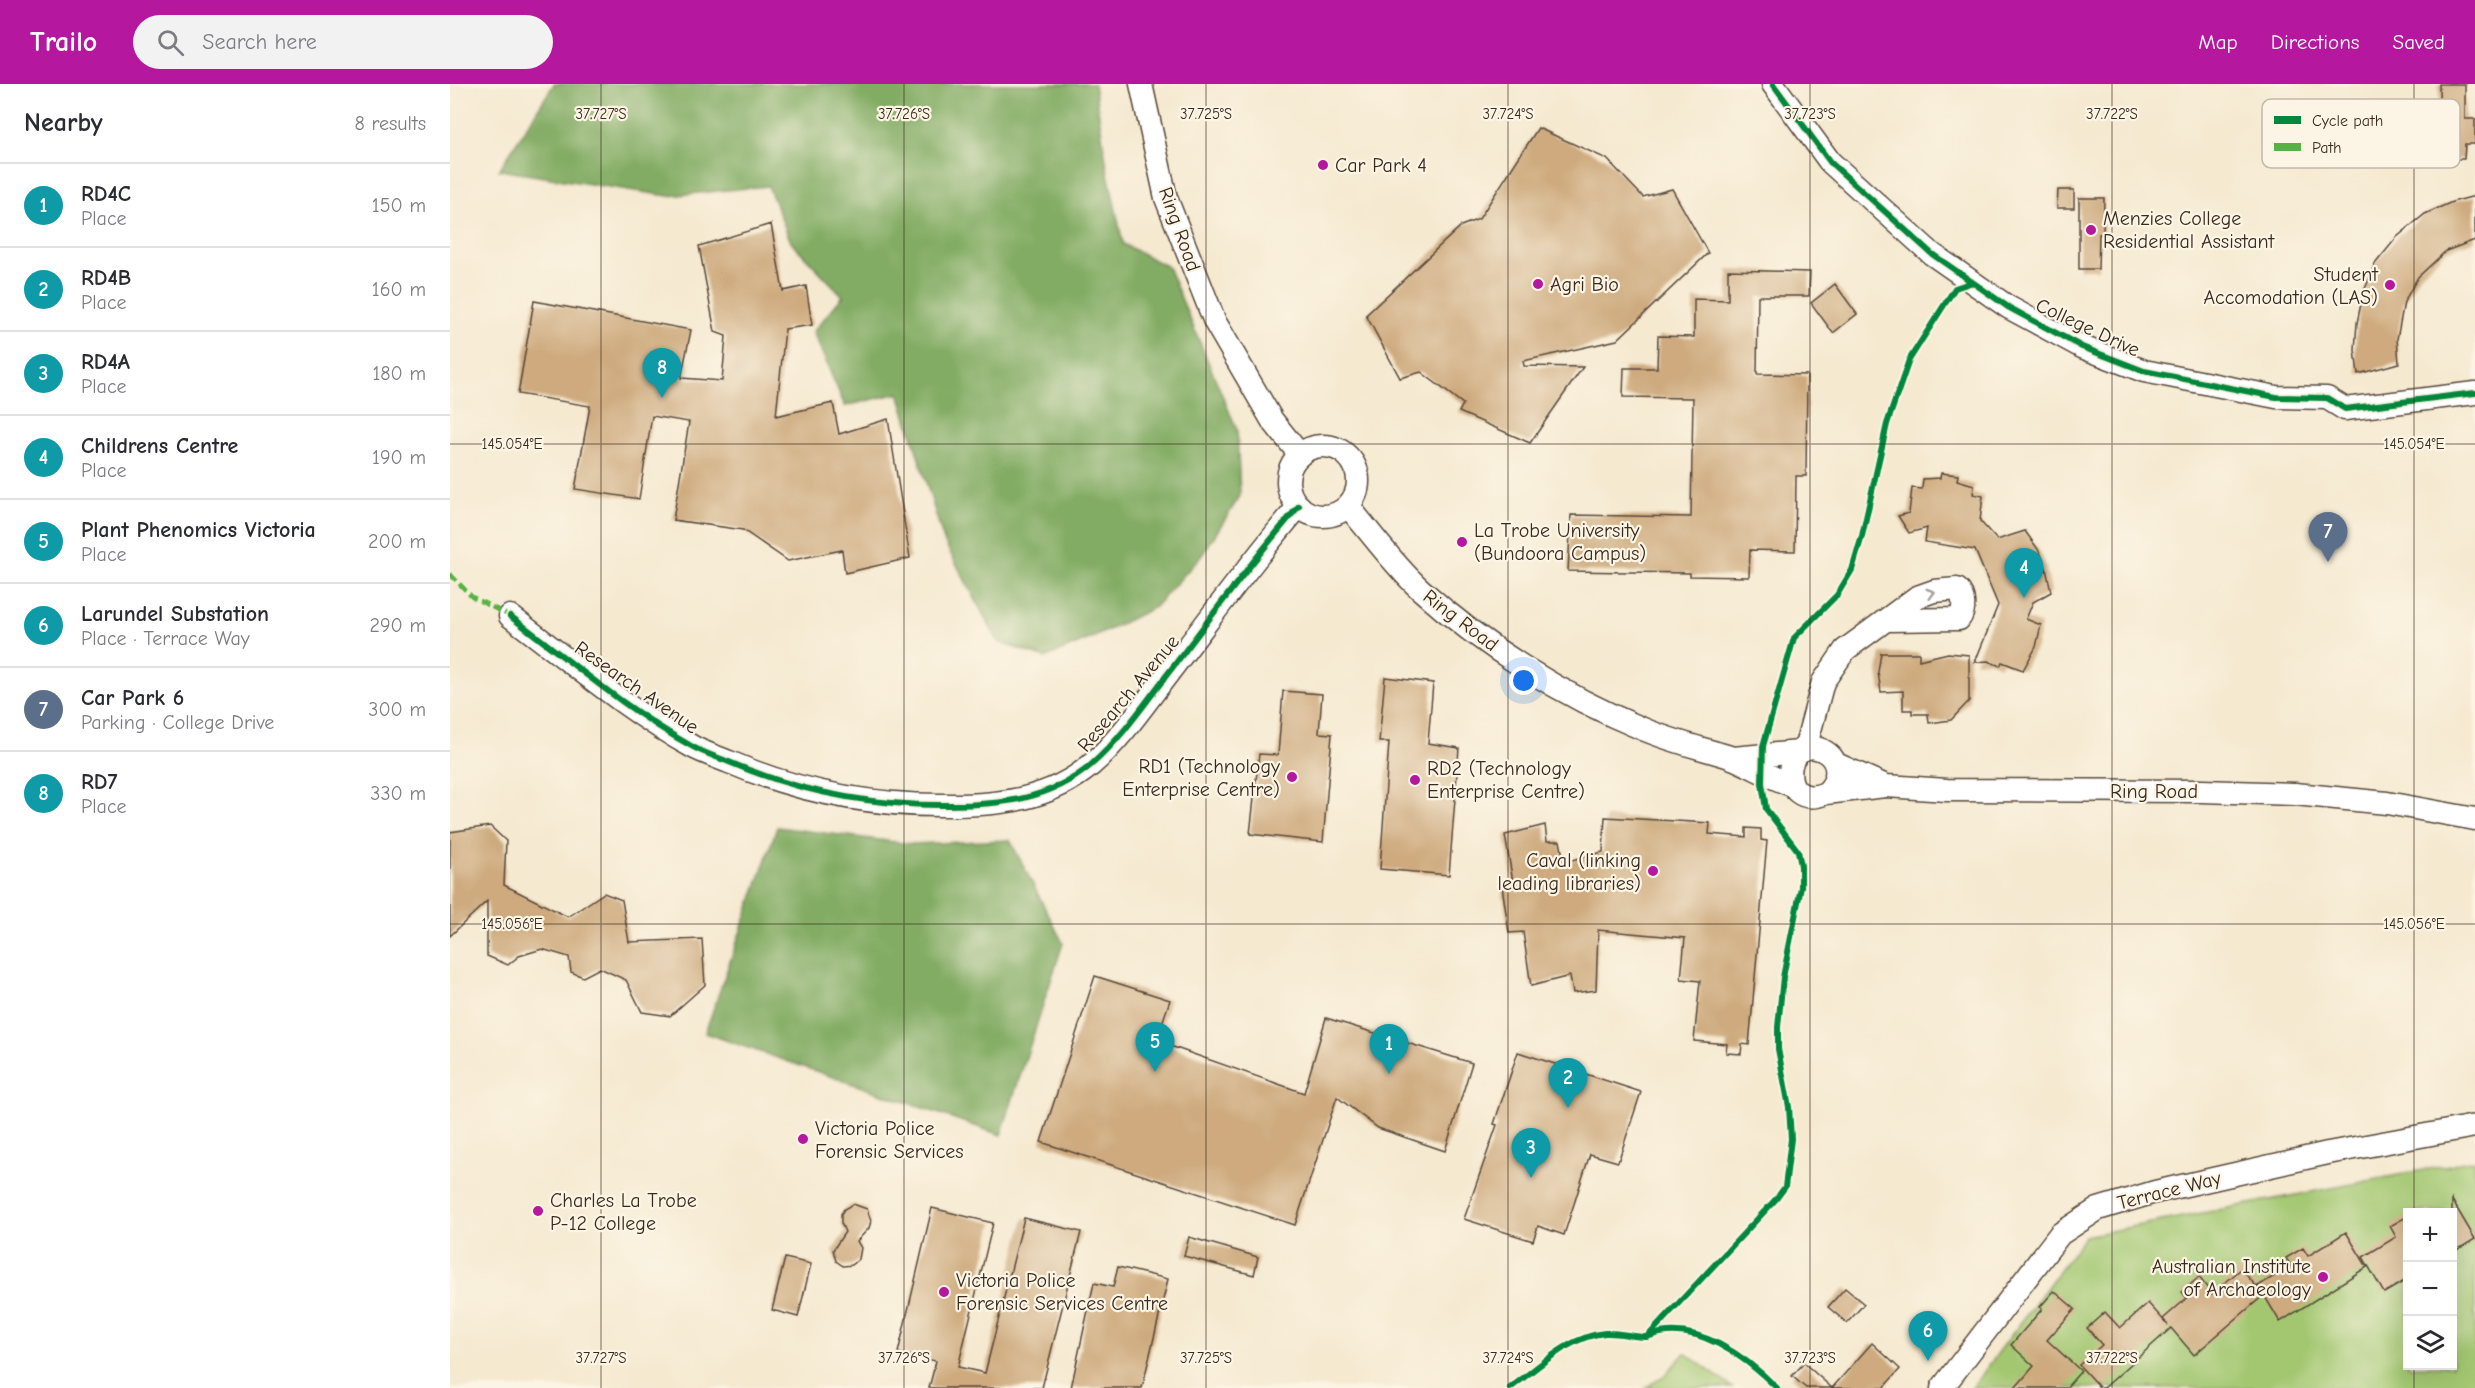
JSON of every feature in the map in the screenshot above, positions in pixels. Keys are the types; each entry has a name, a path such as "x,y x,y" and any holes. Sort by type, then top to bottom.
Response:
{"street":[{"name":"Ring Road","path":"1141,84 1166,198 1215,322 1272,420 1300,455"},
{"name":"College Drive","path":"1773,84 1830,162 1906,233 1947,266 2008,307 2082,347 2144,371 2276,397 2327,398 2345,409 2475,393"},
{"path":"1320,447 1330,447 1349,458 1358,477 1354,497 1348,506 1340,513 1329,516 1318,516 1299,506 1289,486 1289,475 1300,455 1320,447"},
{"name":"Research Avenue","path":"510,616 656,725 695,748 751,771 815,791 880,803 972,805 1004,802 1035,797 1060,785 1090,765 1144,705 1274,534 1299,506"},
{"name":"Ring Road","path":"1348,506 1389,557 1420,589 1511,658 1576,697 1642,729 1688,746 1732,758 1792,785"},
{"path":"1802,751 1828,672 1845,650 1887,621"},
{"path":"1819,696 1836,780 1826,793"},
{"path":"1833,760 1818,748 1802,751 1793,758 1789,771 1792,785 1804,795 1819,796 1826,793 1887,786"},
{"name":"Ring Road","path":"1732,758 1802,751"},
{"name":"Ring Road","path":"1833,760 1887,786 1947,790 2202,791 2295,794 2387,803 2475,819"},
{"name":"Terrace Way","path":"1942,1388 2060,1234 2098,1209 2155,1192 2328,1153 2475,1126"}],"green space":[{"path":"554,84 1094,84 1108,173 1123,244 1168,267 1237,430 1240,496 1202,555 1155,607 1045,658 998,642 944,541 899,393 845,406 813,332 843,296 791,242 768,186 668,196 499,170"},
{"path":"777,827 911,844 1010,840 1063,943 1001,1135 705,1033"},
{"path":"2475,1160 2475,1388 1972,1388 2085,1236"},
{"path":"1685,1353 1733,1388 1646,1388 1666,1374"}],"building":[{"path":"2439,84 2465,84 2465,119 2475,119 2475,144 2465,144 2464,159 2460,159 2460,99 2439,99"},
{"name":"Agri Bio","path":"1538,128 1607,159 1643,197 1672,189 1708,253 1617,340 1523,361 1524,366 1583,367 1530,443 1459,412 1463,404 1421,372 1400,378 1366,315 1461,226 1479,219"},
{"name":"Menzies College Residential Assistant","path":"2058,190 2074,190 2074,208 2057,208"},
{"name":"Student Accomodation (LAS)","path":"2475,196 2475,240 2446,251 2418,277 2404,302 2397,339 2399,363 2358,374 2355,350 2357,323 2363,294 2375,264 2397,237 2425,214 2452,202"},
{"name":"Menzies College Residential Assistant","path":"2079,198 2104,198 2103,234 2099,234 2098,269 2079,269"},
{"path":"771,224 783,291 806,286 812,325 785,329 776,416 833,403 839,434 888,419 910,558 845,573 842,550 788,561 743,530 673,520 689,422 652,416 639,499 575,489 590,406 518,394 534,301 691,330 681,378 722,381 726,336 715,332 699,246"},
{"path":"1728,270 1810,272 1809,296 1758,296 1757,374 1807,375 1806,476 1796,476 1795,551 1750,550 1749,577 1690,576 1690,573 1568,571 1571,515 1691,517 1693,398 1623,397 1624,368 1657,368 1658,336 1694,337 1694,299 1728,300"},
{"path":"1835,284 1857,314 1833,333 1811,303"},
{"path":"1941,473 1958,475 1957,480 1974,485 1973,494 1983,496 1980,521 1997,540 2025,531 2040,552 2051,592 2033,602 2026,619 2041,625 2036,647 2023,670 2002,662 2000,666 1988,661 1975,662 1998,605 1975,550 1925,542 1927,528 1909,533 1898,516 1909,513 1912,488 1922,489 1923,479 1940,478"},
{"path":"1881,653 1919,653 1919,660 1948,653 1969,655 1969,701 1951,720 1937,722 1929,723 1928,714 1912,714 1912,710 1903,710 1903,691 1881,692 1878,672"},
{"name":"RD2 (Technology Enterprise Centre)","path":"1385,677 1433,683 1428,743 1459,748 1449,875 1380,869 1389,742 1379,742"},
{"name":"RD1 (Technology Enterprise Centre)","path":"1283,691 1322,694 1319,733 1332,734 1323,842 1250,834 1259,754 1278,755"},
{"path":"1605,817 1710,823 1709,834 1746,837 1746,828 1761,829 1761,840 1767,841 1749,1045 1742,1044 1741,1054 1726,1053 1727,1044 1694,1041 1700,981 1681,979 1685,938 1598,930 1596,990 1573,993 1570,976 1531,986 1523,932 1509,933 1502,886 1513,882 1505,835 1545,825 1547,841 1560,841 1564,862 1603,852"},
{"path":"490,826 506,841 504,885 568,917 604,893 622,900 629,942 702,939 705,985 670,1016 642,1012 626,980 600,968 583,977 571,972 569,957 542,949 519,956 508,965 487,956 487,901 450,936 450,832"},
{"path":"1095,976 1170,1000 1156,1041 1304,1093 1326,1018 1472,1063 1445,1151 1378,1128 1337,1097 1295,1225 1041,1142"},
{"path":"1518,1052 1641,1092 1618,1162 1590,1154 1564,1235 1538,1226 1533,1241 1464,1219 1497,1125 1494,1124"},
{"path":"853,1204 867,1209 871,1221 869,1228 857,1241 861,1248 859,1259 852,1265 843,1266 836,1261 833,1250 845,1232 841,1223 841,1214 844,1209"},
{"name":"Victoria Police Forensic Services Centre","path":"932,1208 993,1223 958,1367 985,1373 1024,1218 1081,1232 1042,1388 929,1388 936,1361 898,1353"},
{"path":"2457,1208 2475,1239 2457,1250"},
{"path":"2403,1219 2403,1282 2384,1293 2363,1257 2396,1237 2390,1226"},
{"path":"2346,1232 2367,1267 2280,1322 2264,1295 2194,1355 2171,1328 2104,1388 2100,1388 2079,1365 2102,1345 2087,1328 2105,1312 2120,1328 2148,1303 2168,1325 2163,1319 2187,1298 2182,1292 2199,1277 2212,1294 2241,1269 2263,1294 2258,1286 2291,1266 2286,1258 2303,1248 2308,1256"},
{"path":"1189,1237 1258,1257 1254,1275 1184,1256"},
{"path":"785,1258 811,1264 798,1317 772,1310"},
{"name":"Victoria Police Forensic Services Centre","path":"1118,1267 1168,1279 1142,1388 1071,1388 1094,1283 1113,1287"},
{"path":"1845,1288 1864,1304 1847,1323 1828,1307"},
{"path":"2054,1291 2075,1309 2047,1340 2081,1371 2066,1388 2015,1388 2034,1366 2011,1345 2042,1309 2040,1307"},
{"path":"1872,1343 1900,1369 1883,1388 1832,1388"},
{"path":"1804,1363 1832,1388 1806,1388 1792,1376"}],"marked path":[{"path":"450,574 472,597 510,616"}],"cycle path":[{"path":"1773,84 1830,162 1932,254 2008,307 2082,347 2144,371 2276,397 2327,398 2345,409 2475,393"},
{"path":"1510,1388 1554,1354 1592,1335 1616,1333 1647,1337 1785,1187 1791,1139 1789,1107 1778,1049 1778,1027 1783,977 1801,887 1801,866 1798,851 1766,809 1762,783 1763,746 1794,638 1837,595 1852,570 1887,424 1909,360 1955,288 1970,283"},
{"path":"510,616 645,718 693,747 755,773 809,789 864,800 920,805 1005,802 1059,786 1075,777 1102,755 1132,720 1249,567 1299,506"},
{"path":"1650,1336 1667,1332 1702,1337 1735,1353 1777,1388"}],"place":[{"name":"Car Park 4","path":"1323,165"},
{"name":"Menzies College Residential Assistant","path":"2091,230"},
{"name":"Agri Bio","path":"1538,284"},
{"name":"Student Accomodation (LAS)","path":"2390,285"},
{"name":"RD7","path":"662,398"},
{"name":"La Trobe University (Bundoora Campus)","path":"1462,542"},
{"name":"Car Park 6","path":"2328,562"},
{"name":"Childrens Centre","path":"2024,598"},
{"name":"RD1 (Technology Enterprise Centre)","path":"1292,777"},
{"name":"RD2 (Technology Enterprise Centre)","path":"1415,780"},
{"name":"Caval (linking leading libraries)","path":"1653,871"},
{"name":"Plant Phenomics Victoria","path":"1155,1072"},
{"name":"RD4C","path":"1389,1074"},
{"name":"RD4B","path":"1568,1108"},
{"name":"Victoria Police Forensic Services","path":"803,1139"},
{"name":"RD4A","path":"1531,1178"},
{"name":"Charles La Trobe P-12 College","path":"538,1211"},
{"name":"Australian Institute of Archaeology","path":"2323,1277"},
{"name":"Victoria Police Forensic Services Centre","path":"944,1292"},
{"name":"Larundel Substation","path":"1928,1361"}]}
